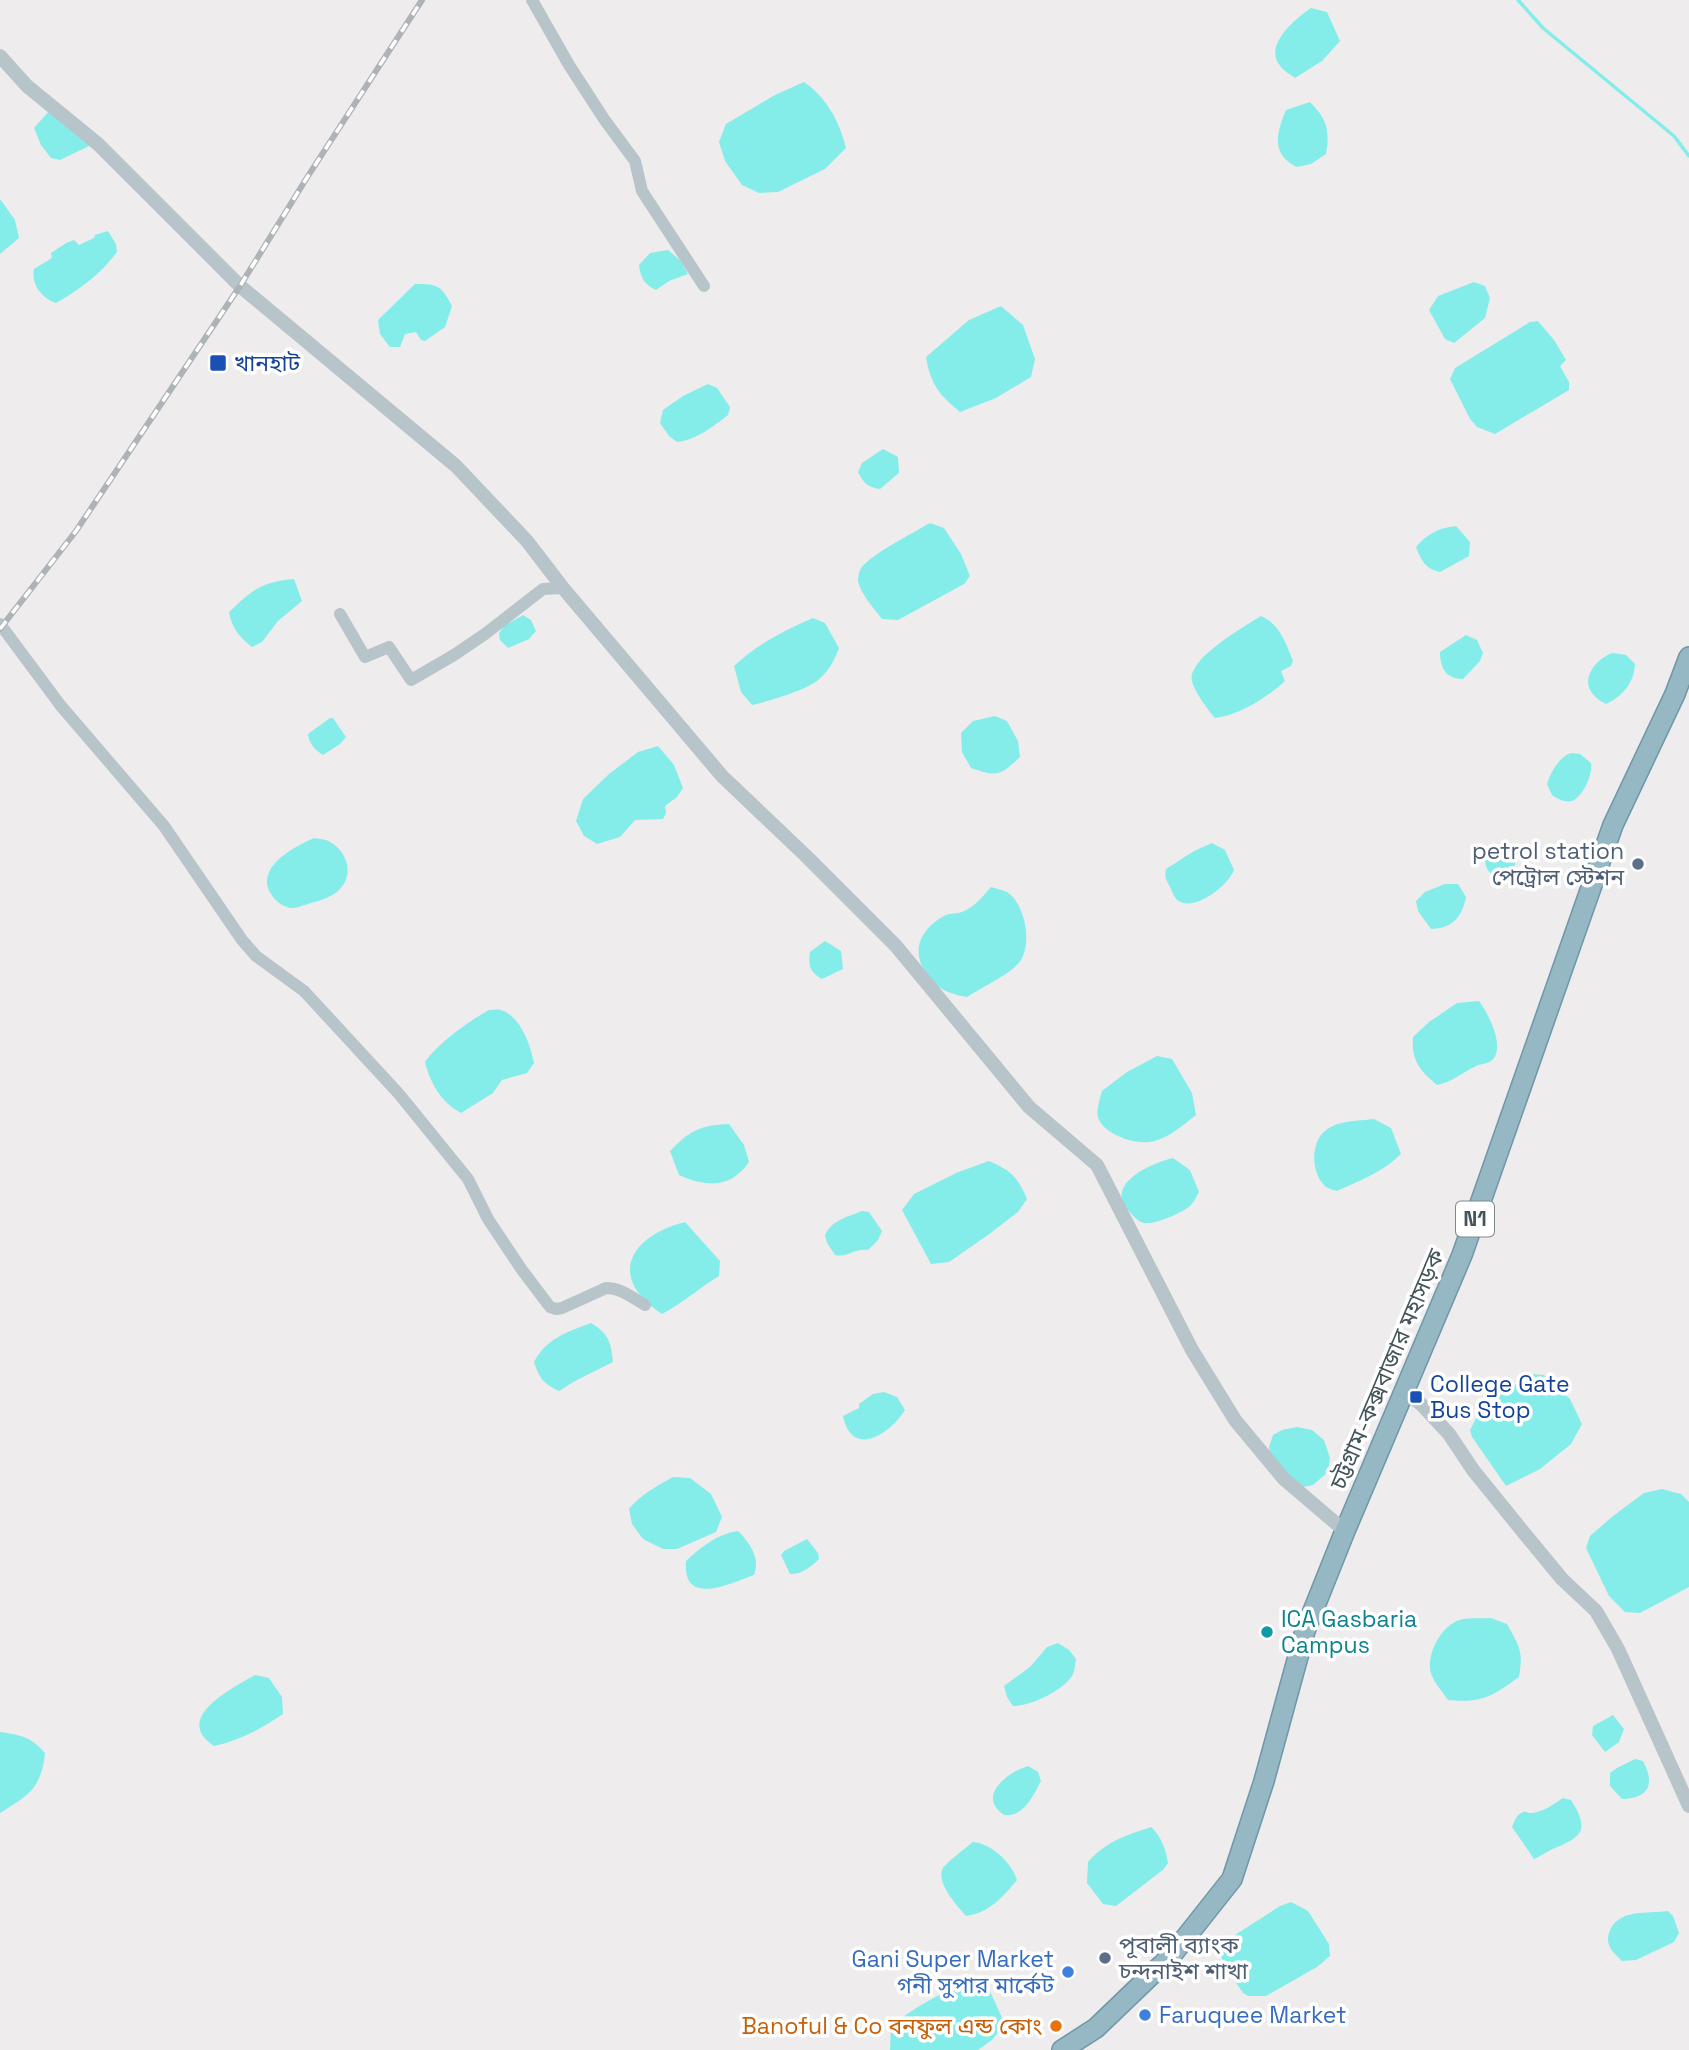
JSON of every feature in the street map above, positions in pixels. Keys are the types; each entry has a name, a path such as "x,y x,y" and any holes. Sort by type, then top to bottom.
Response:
{"highway":[{"name":"চট্টগ্রাম-কক্সবাজার মহাসড়ক","path":"1062,2050 1096,2028 1171,1956 1231,1879 1264,1781 1305,1631 1462,1255 1613,825 1675,694 1689,657"}],"street":[{"path":"532,0 569,65 635,162 642,191 704,286"},
{"path":"0,56 27,86 98,144 240,286 456,466 527,541 563,588 722,776 896,946 1029,1107 1097,1165 1192,1350 1235,1420 1284,1479 1345,1531"},
{"path":"341,614 365,657 389,647 411,680 485,634 543,589 563,588"},
{"path":"0,624 61,706 164,826 242,940 256,956 304,991 399,1094 468,1180 488,1219 550,1307 562,1308 606,1288 625,1293 645,1305"},
{"path":"1404,1392 1421,1404 1449,1434 1473,1470 1562,1579 1596,1611 1618,1649 1689,1806"}],"water":[{"path":"1311,8 1327,12 1340,41 1322,61 1295,78 1281,67 1275,50 1289,26"},
{"path":"804,82 819,95 831,111 846,148 825,169 778,192 759,193 742,185 725,161 719,142 726,124 775,95"},
{"path":"1310,102 1326,126 1326,154 1311,164 1297,167 1279,150 1278,135 1286,110"},
{"path":"50,110 88,137 89,146 60,160 51,158 41,145 34,128"},
{"path":"0,199 15,220 19,238 0,254"},
{"path":"108,231 116,244 117,252 97,275 56,303 42,294 34,280 34,269 52,258 51,253 66,243 74,240 79,245"},
{"path":"668,250 681,261 688,274 669,281 656,290 644,280 639,265 650,253"},
{"path":"1474,282 1485,286 1490,298 1485,318 1454,343 1445,339 1429,310 1438,296"},
{"path":"415,284 434,285 445,294 452,306 445,327 425,341 421,340 416,332 405,334 400,347 390,347 380,334 378,320"},
{"path":"1001,306 1023,325 1035,359 1031,377 996,398 960,412 937,388 926,357 969,320"},
{"path":"1538,321 1566,360 1560,366 1569,382 1569,390 1495,434 1477,427 1470,419 1450,379 1455,368 1530,322"},
{"path":"708,384 717,388 730,407 728,415 698,435 677,442 660,423 663,410 683,396"},
{"path":"883,449 898,457 899,473 880,489 866,484 858,472 862,463"},
{"path":"930,523 944,528 961,554 970,576 964,584 898,620 882,619 860,586 860,570 881,551"},
{"path":"1456,526 1470,542 1469,556 1440,572 1431,569 1422,560 1416,547 1433,532"},
{"path":"294,579 302,601 278,621 262,642 252,647 237,632 229,612 258,588 273,582"},
{"path":"523,615 531,620 536,631 529,639 508,648 500,640 499,633 504,626"},
{"path":"1261,616 1278,629 1293,661 1291,666 1281,671 1285,681 1252,705 1233,714 1215,718 1195,690 1193,672 1207,653"},
{"path":"813,618 825,623 839,648 828,670 817,681 803,688 752,705 741,692 734,666 771,639"},
{"path":"1466,635 1477,640 1483,653 1480,661 1463,679 1452,677 1441,663 1440,652"},
{"path":"1613,653 1626,655 1635,664 1626,688 1606,704 1590,691 1588,680 1598,662"},
{"path":"995,716 1007,721 1018,741 1020,757 1003,771 987,773 971,768 962,752 961,733 973,721"},
{"path":"333,718 346,737 323,755 313,746 308,734"},
{"path":"658,746 674,765 683,788 677,797 665,806 663,819 635,820 620,837 597,844 584,836 576,821 583,799 609,774 638,752"},
{"path":"1571,753 1580,754 1591,763 1591,768 1581,793 1574,800 1565,801 1552,795 1547,784 1556,765"},
{"path":"314,838 328,841 341,852 347,865 346,878 338,891 328,897 296,908 286,907 277,902 271,894 267,884 268,875 279,859"},
{"path":"1503,842 1517,850 1515,866 1497,877 1487,868 1485,855 1491,848"},
{"path":"1212,843 1225,850 1234,870 1225,883 1209,896 1200,901 1183,903 1176,899 1166,879 1166,869"},
{"path":"1445,884 1458,884 1466,897 1464,904 1459,916 1451,924 1431,929 1418,911 1416,901 1425,892"},
{"path":"991,887 1007,892 1019,906 1026,927 1022,958 1007,973 967,997 953,994 936,985 923,968 919,944 926,930 938,919 967,910"},
{"path":"825,941 841,951 843,969 822,979 812,971 809,957 810,952"},
{"path":"1479,1001 1497,1040 1495,1055 1489,1062 1437,1085 1415,1059 1413,1037 1457,1003"},
{"path":"489,1010 501,1010 514,1019 527,1040 534,1063 527,1073 502,1080 493,1093 461,1113 448,1104 438,1092 425,1062 454,1033"},
{"path":"1157,1056 1172,1059 1192,1093 1196,1115 1171,1134 1154,1141 1139,1142 1122,1138 1107,1129 1098,1117 1102,1091 1127,1072"},
{"path":"1374,1119 1391,1128 1401,1154 1379,1171 1337,1191 1326,1187 1317,1174 1314,1159 1320,1136 1336,1125"},
{"path":"729,1124 744,1145 749,1162 742,1171 717,1183 698,1182 679,1175 670,1151 696,1130"},
{"path":"1173,1158 1190,1170 1199,1192 1181,1212 1154,1222 1142,1222 1127,1209 1122,1199 1123,1190 1127,1182 1144,1169"},
{"path":"989,1161 1012,1175 1027,1199 1018,1212 949,1262 931,1264 902,1210 914,1194 956,1173"},
{"path":"862,1211 869,1212 882,1231 878,1240 868,1250 835,1255 827,1243 825,1235 828,1230 840,1220"},
{"path":"685,1222 720,1261 719,1276 662,1314 645,1300 634,1286 630,1272 632,1259 650,1237"},
{"path":"591,1323 608,1339 613,1362 559,1391 549,1386 540,1376 534,1362 539,1354 551,1341"},
{"path":"1531,1374 1544,1375 1570,1399 1582,1424 1571,1444 1540,1469 1506,1486 1472,1437 1470,1430 1482,1407"},
{"path":"884,1392 897,1397 905,1410 881,1434 863,1439 854,1437 843,1416 859,1408 859,1404 873,1394"},
{"path":"1297,1427 1312,1430 1324,1440 1330,1458 1328,1472 1313,1485 1303,1487 1294,1484 1270,1454 1269,1447 1273,1435"},
{"path":"673,1477 690,1478 711,1494 722,1517 716,1532 677,1549 663,1549 643,1539 632,1524 629,1509 655,1487"},
{"path":"1662,1489 1681,1494 1689,1502 1689,1587 1640,1613 1625,1612 1609,1596 1586,1548 1590,1536 1613,1516 1644,1493"},
{"path":"738,1531 750,1545 755,1557 754,1575 710,1589 692,1584 687,1575 686,1561 710,1542"},
{"path":"807,1539 818,1553 819,1559 802,1572 790,1574 781,1555"},
{"path":"1491,1618 1507,1624 1517,1644 1521,1655 1519,1677 1486,1697 1448,1700 1430,1669 1431,1654 1437,1640 1447,1627 1457,1621"},
{"path":"1058,1643 1076,1659 1072,1676 1046,1697 1013,1706 1004,1686 1030,1667 1047,1647"},
{"path":"255,1675 269,1678 282,1697 283,1714 233,1741 214,1746 203,1735 199,1725 202,1715 220,1696"},
{"path":"1613,1715 1624,1729 1619,1742 1605,1752 1592,1735 1593,1726"},
{"path":"0,1732 25,1738 45,1753 40,1775 32,1790 0,1813"},
{"path":"1635,1759 1643,1761 1647,1769 1648,1788 1639,1796 1622,1799 1610,1786 1610,1773"},
{"path":"1028,1766 1038,1772 1041,1781 1022,1809 1011,1815 1004,1815 996,1808 994,1793 1004,1779"},
{"path":"1563,1798 1571,1800 1577,1810 1581,1830 1572,1840 1534,1859 1512,1827 1514,1821 1523,1812 1540,1811"},
{"path":"1151,1827 1158,1834 1168,1863 1116,1906 1103,1904 1087,1883 1088,1862 1109,1844"},
{"path":"973,1842 987,1846 1000,1855 1011,1867 1017,1880 989,1908 966,1916 948,1893 941,1873 945,1866"},
{"path":"1291,1902 1308,1911 1329,1944 1330,1956 1317,1967 1266,1996 1248,1996 1243,1993 1221,1956 1224,1944 1280,1906"},
{"path":"1668,1911 1673,1916 1679,1933 1674,1942 1636,1960 1622,1961 1611,1949 1608,1942 1609,1933 1619,1919 1634,1914"},
{"path":"981,1980 988,1987 1005,2024 992,2040 978,2050 890,2050 891,2025 934,1998"}],"waterway":[{"path":"1518,0 1543,28 1674,136 1689,156"}],"railway":[{"path":"0,629 76,531 240,286 422,0"}],"place":[{"name":"খানহাট","path":"218,363"},
{"name":"petrol station পেট্রোল স্টেশন","path":"1638,864"},
{"name":"College Gate Bus Stop","path":"1416,1397"},
{"name":"ICA Gasbaria Campus","path":"1267,1632"},
{"name":"পূবালী ব্যাংক চন্দনাইশ শাখা","path":"1105,1958"},
{"name":"Gani Super Market গনী সুপার মার্কেট","path":"1068,1972"},
{"name":"Faruquee Market","path":"1145,2015"},
{"name":"Banoful & Co বনফুল এন্ড কোং","path":"1056,2026"}]}
